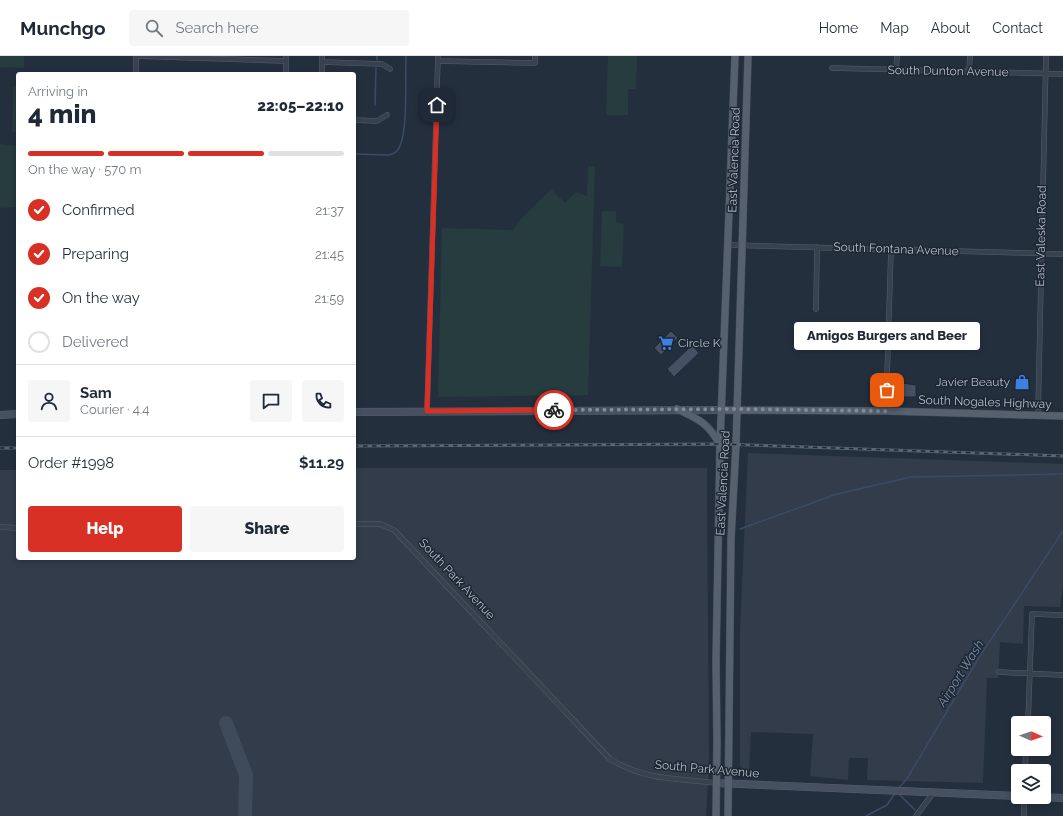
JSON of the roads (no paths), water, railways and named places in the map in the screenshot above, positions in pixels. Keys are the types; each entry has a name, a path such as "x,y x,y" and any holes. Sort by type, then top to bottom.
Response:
{"main road":[{"name":"East Valencia Road","path":"716,816 716,661 720,444 729,245 735,56"},
{"name":"East Valencia Road","path":"728,816 731,539 738,409 748,56"},
{"path":"733,118 746,119"},
{"path":"677,409 704,423 710,428 720,444"},
{"name":"South Nogales Highway","path":"356,412 738,409 1063,416"},
{"path":"0,415 16,414"},
{"path":"718,539 731,539"},
{"path":"716,661 729,661"},
{"name":"South Park Avenue","path":"716,782 729,784 1011,796"},
{"path":"1051,797 1063,798"}],"street":[{"path":"136,72 136,56 286,59 286,72"},
{"path":"322,56 322,72"},
{"path":"477,62 478,56"},
{"path":"427,411 438,59 477,62 534,63 535,56"},
{"path":"896,69 897,56"},
{"path":"969,71 970,56"},
{"name":"East Valeska Road","path":"1038,415 1046,56"},
{"path":"322,62 382,64 390,69"},
{"name":"South Dunton Avenue","path":"832,68 1063,74"},
{"path":"356,120 377,121 387,115"},
{"name":"South Fontana Avenue","path":"729,245 1063,254"},
{"path":"816,309 817,247"},
{"path":"886,411 891,249"},
{"path":"888,330 947,332"},
{"name":"South Park Avenue","path":"356,524 380,524 394,530 610,759 635,771 659,778 716,782"},
{"path":"0,527 16,528"},
{"path":"1028,716 1032,614 1063,615"},
{"path":"999,672 1063,675"},
{"path":"916,816 934,792"},
{"path":"1024,804 1024,816"}],"waterway":[{"path":"356,154 389,155 396,152 399,148 403,138 405,115 406,56"},
{"path":"375,105 376,68"},
{"path":"740,529 837,494 911,477 1063,474"},
{"name":"Airport Wash","path":"899,788 908,777 978,659 1063,531"},
{"name":"Airport Wash","path":"866,816 887,805 895,793"},
{"path":"898,793 915,810"}],"railway":[{"path":"356,446 720,444 1063,456"},
{"path":"0,448 16,448"}],"place":[{"name":"Circle K","path":"666,343"},
{"name":"Javier Beauty","path":"1022,382"},
{"name":"Amigos Burgers and Beer","path":"887,390"}]}
